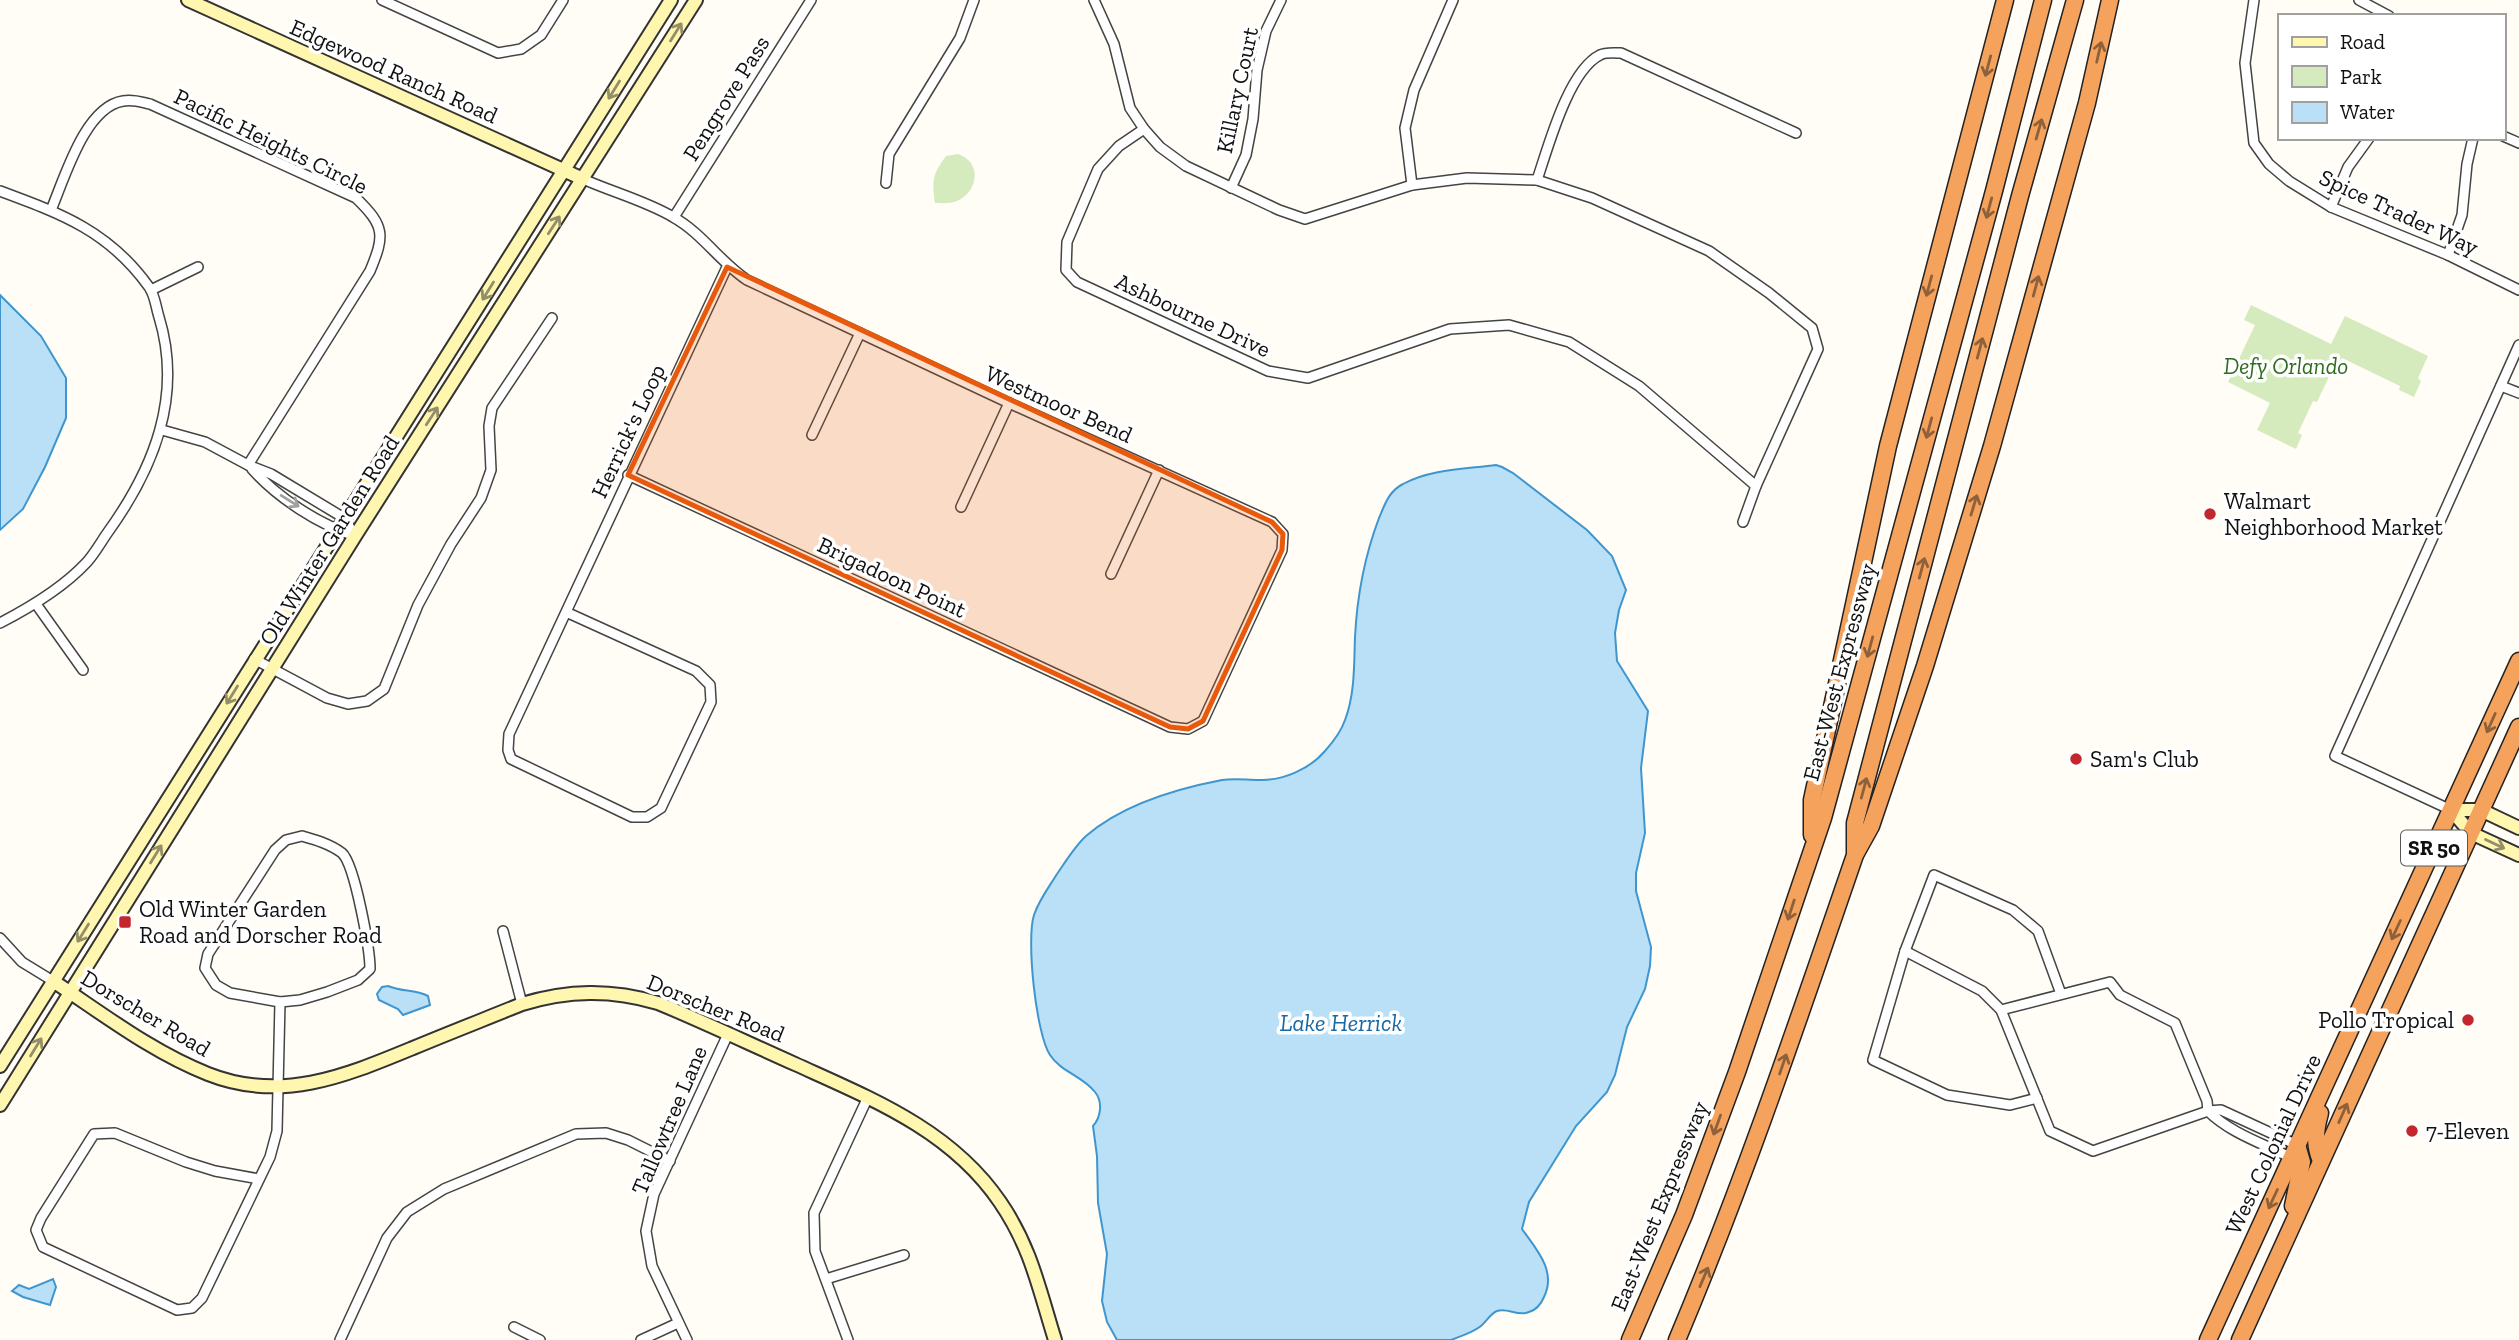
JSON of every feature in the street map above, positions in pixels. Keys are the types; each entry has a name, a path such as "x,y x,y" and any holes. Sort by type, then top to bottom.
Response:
{"highway":[{"path":"1812,845 1812,800 1888,446 2006,0"},
{"name":"East-West Expressway","path":"1630,1340 1689,1202 1737,1072 1823,818 2043,0"},
{"path":"1855,855 1855,823 2020,196 2075,0"},
{"path":"1677,1340 1718,1242 1769,1107 1855,855 1871,826 1921,679 1988,459 2087,103 2110,0"},
{"name":"West Colonial Drive","path":"2208,1340 2519,661"},
{"name":"SR 50","path":"2239,1340 2519,727"},
{"path":"2321,1161 2316,1149 2315,1130 2332,1070"},
{"path":"2284,1242 2301,1173 2302,1162 2295,1151"}],"main road":[{"name":"Edgewood Ranch Road","path":"188,0 583,180"},
{"name":"Old Winter Garden Road","path":"0,1066 671,0"},
{"name":"Old Winter Garden Road","path":"0,1105 355,536 696,0"},
{"path":"2451,810 2481,810 2519,828"},
{"path":"2451,810 2471,832 2519,855"},
{"name":"Dorscher Road","path":"53,981 129,1031 188,1065 236,1082 278,1086 304,1085 341,1077 522,1004 566,993 616,993 659,1003 908,1117 968,1164 992,1192 1028,1253 1055,1340"}],"street":[{"path":"382,0 498,53 521,49 541,35 563,0"},
{"name":"Pengrove Pass","path":"674,217 811,0"},
{"path":"886,183 889,154 960,38 974,0"},
{"path":"1094,0 1114,44 1130,108 1144,129 1160,147 1185,166 1279,210 1305,219 1412,184 1467,178 1537,180 1592,198 1709,251 1769,293 1812,328 1818,349 1756,486 1744,522"},
{"name":"Killary Court","path":"1231,188 1245,155 1253,118 1257,70 1266,31 1281,0"},
{"path":"1412,184 1405,128 1414,90 1453,0"},
{"name":"Spice Trader Way","path":"2253,0 2245,63 2254,143 2269,164 2289,181 2331,207 2448,255 2519,290"},
{"path":"2359,0 2385,14"},
{"path":"1537,180 1561,110 1580,72 1601,54 1621,53 1796,133"},
{"name":"Pacific Heights Circle","path":"51,210 88,125 103,109 121,101 132,100 150,104 356,198 375,216 381,244 370,271 248,465"},
{"name":"Ashbourne Drive","path":"1144,129 1119,146 1098,169 1067,242 1066,270 1077,282 1268,372 1308,378 1450,329 1509,325 1569,342 1639,386 1756,486"},
{"path":"2331,207 2348,167 2368,140"},
{"path":"2448,255 2462,215 2473,140"},
{"name":"Westmoor Bend","path":"583,180 674,217 701,238 727,267 747,280 1272,522 1283,534 1282,550 1203,721 1188,729 1170,727 1140,713"},
{"path":"0,191 51,210 92,230 114,247 151,290 165,338 169,378 162,430 139,482 120,516 86,563 36,604 0,624"},
{"path":"151,290 198,267"},
{"name":"Herrick's Loop","path":"566,612 696,671 710,685 710,702 661,808 647,817 632,817 512,760 508,750 509,734 727,267"},
{"path":"254,659 327,698 348,704 366,701 384,689 418,605 451,544 481,498 491,470 489,426 492,408 552,318"},
{"path":"812,435 860,334"},
{"path":"2451,810 2334,756 2519,345"},
{"path":"2501,386 2519,393"},
{"path":"961,507 1009,403"},
{"path":"162,430 205,442 271,474 344,517 355,536"},
{"path":"248,465 269,488 337,530 355,536"},
{"path":"1111,574 1159,470"},
{"name":"Brigadoon Point","path":"628,475 1140,713"},
{"path":"36,604 83,670"},
{"path":"302,836 324,842 344,855 351,872 370,950 370,969 358,980 327,992 300,1000 280,1002 230,993 216,985 205,968 208,954 275,850 286,840 302,836"},
{"path":"2037,1098 2010,1105 1947,1095 1873,1060 1905,951 1934,874 2013,910 2038,930 2062,994"},
{"path":"503,931 522,1004"},
{"path":"0,938 22,962 53,981"},
{"path":"1905,951 1982,991 2001,1010 2050,1131 2093,1151 2208,1111 2221,1111 2295,1151"},
{"path":"2001,1010 2110,982 2120,995 2175,1023 2207,1101 2208,1111"},
{"path":"259,1179 215,1171 186,1162 115,1133 94,1134 40,1218 36,1230 43,1247 177,1310 192,1308 202,1298 270,1157 277,1130 280,1002"},
{"name":"Tallowtree Lane","path":"687,1340 652,1266 646,1231 654,1194 728,1034"},
{"path":"848,1340 815,1251 814,1213 868,1097"},
{"path":"340,1340 387,1238 407,1212 444,1189 576,1134 606,1133 628,1140 670,1161"},
{"path":"826,1279 904,1255"},
{"path":"641,1340 678,1323"},
{"path":"514,1326 540,1340"}],"highlighted area":[{"path":"727,267 1272,522 1283,534 1282,550 1203,721 1188,729 1170,727 628,475"}],"green space":[{"path":"958,154 971,163 974,170 975,177 970,191 957,201 935,203 933,183 938,168 946,156"},
{"name":"Defy Orlando","path":"2251,305 2331,344 2345,316 2428,356 2418,378 2421,381 2414,397 2399,390 2400,386 2342,358 2338,366 2335,364 2317,402 2313,401 2298,433 2302,435 2296,449 2257,430 2270,403 2228,382 2255,325 2244,320"}],"water":[{"path":"0,295 41,336 66,378 66,418 23,509 0,530"},
{"name":"Lake Herrick","path":"1496,465 1513,473 1587,530 1612,556 1626,590 1615,633 1617,661 1648,711 1641,768 1645,833 1636,873 1636,891 1651,947 1650,966 1645,989 1627,1027 1615,1075 1607,1092 1576,1126 1529,1202 1522,1229 1539,1252 1546,1269 1548,1278 1544,1297 1532,1311 1497,1311 1478,1328 1451,1340 1117,1340 1107,1322 1102,1301 1107,1254 1098,1203 1093,1126 1100,1105 1095,1092 1060,1066 1045,1044 1040,1028 1032,964 1032,927 1036,909 1078,844 1116,815 1150,799 1204,784 1227,779 1268,780 1286,776 1319,757 1339,733 1348,710 1362,576 1374,532 1388,498 1398,487 1425,475"},
{"path":"388,986 428,996 430,1005 403,1015 398,1009 379,1000 377,994 382,987"},
{"path":"53,1279 56,1287 50,1305 12,1291 19,1285 29,1289"}],"place":[{"name":"Walmart Neighborhood Market","path":"2210,514"},
{"name":"Sam's Club","path":"2076,759"},
{"name":"Old Winter Garden Road and Dorscher Road","path":"125,922"},
{"name":"Pollo Tropical","path":"2468,1020"},
{"name":"7-Eleven","path":"2412,1131"}]}
